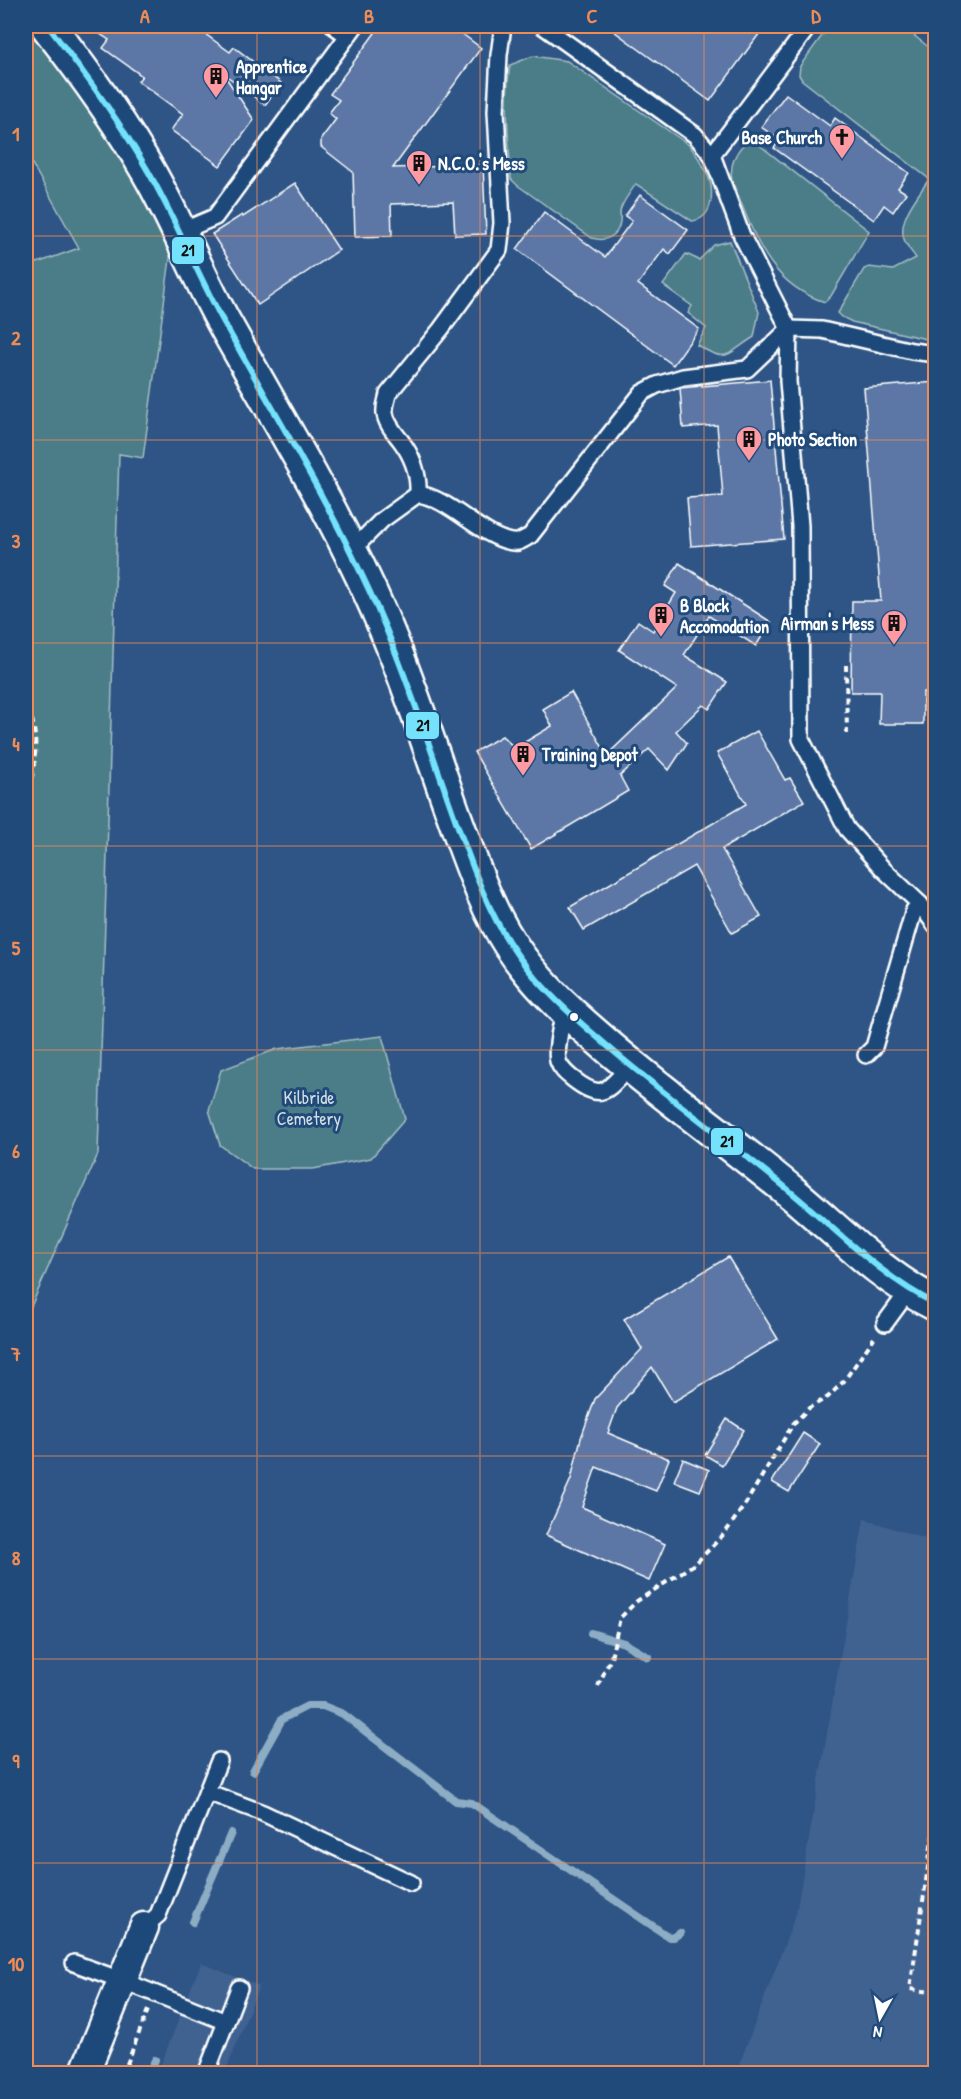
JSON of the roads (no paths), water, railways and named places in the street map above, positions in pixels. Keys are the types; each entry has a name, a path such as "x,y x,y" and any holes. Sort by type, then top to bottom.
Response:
{"street":[{"path":"48,26 110,111 148,171 224,324 289,436 350,552 379,612 410,686 440,779 489,911 524,965 564,1009 630,1066 792,1193 870,1260 923,1297"},
{"path":"84,2073 144,1927"}],"lane":[{"path":"180,232 215,218 352,31 334,26"},
{"path":"418,494 419,480 411,457 388,422 385,405 388,394 441,329 499,250 502,223 496,111 503,26"},
{"path":"543,26 695,135 712,156 735,220 789,329 788,381 800,526 801,739 847,829 884,870 920,904 936,926"},
{"path":"712,156 809,26"},
{"path":"350,552 382,520 418,494 444,503 504,540 518,542 530,536 642,393 657,385 683,377 747,369 789,329 822,330 912,351 936,354"},
{"path":"866,1055 874,1047 915,910 920,904"},
{"path":"564,1009 558,1057 562,1070 587,1090 596,1092 604,1091 630,1066"},
{"path":"885,1323 923,1297"},
{"path":"144,1927 158,1915 219,1761"},
{"path":"207,1792 263,1813 411,1883"},
{"path":"74,1963 226,2022"},
{"path":"206,2073 239,1988"}],"waterway":[{"path":"591,1633 624,1643 648,1657"},
{"path":"253,1771 282,1719 307,1706 323,1706 343,1714 456,1801 472,1803 669,1937 680,1933"},
{"path":"193,1922 231,1833"},
{"path":"149,2074 155,2060"}],"place":[{"name":"Apprentice Hangar","path":"216,99"},
{"name":"Base Church","path":"842,160"},
{"name":"N.C.O.'s Mess","path":"419,186"},
{"name":"Photo Section","path":"749,462"},
{"name":"B Block Accomodation","path":"661,638"},
{"name":"Airman's Mess","path":"894,646"},
{"name":"Training Depot","path":"523,777"}],"park label":[{"name":"Kilbride Cemetery","path":"309,1107"}]}
